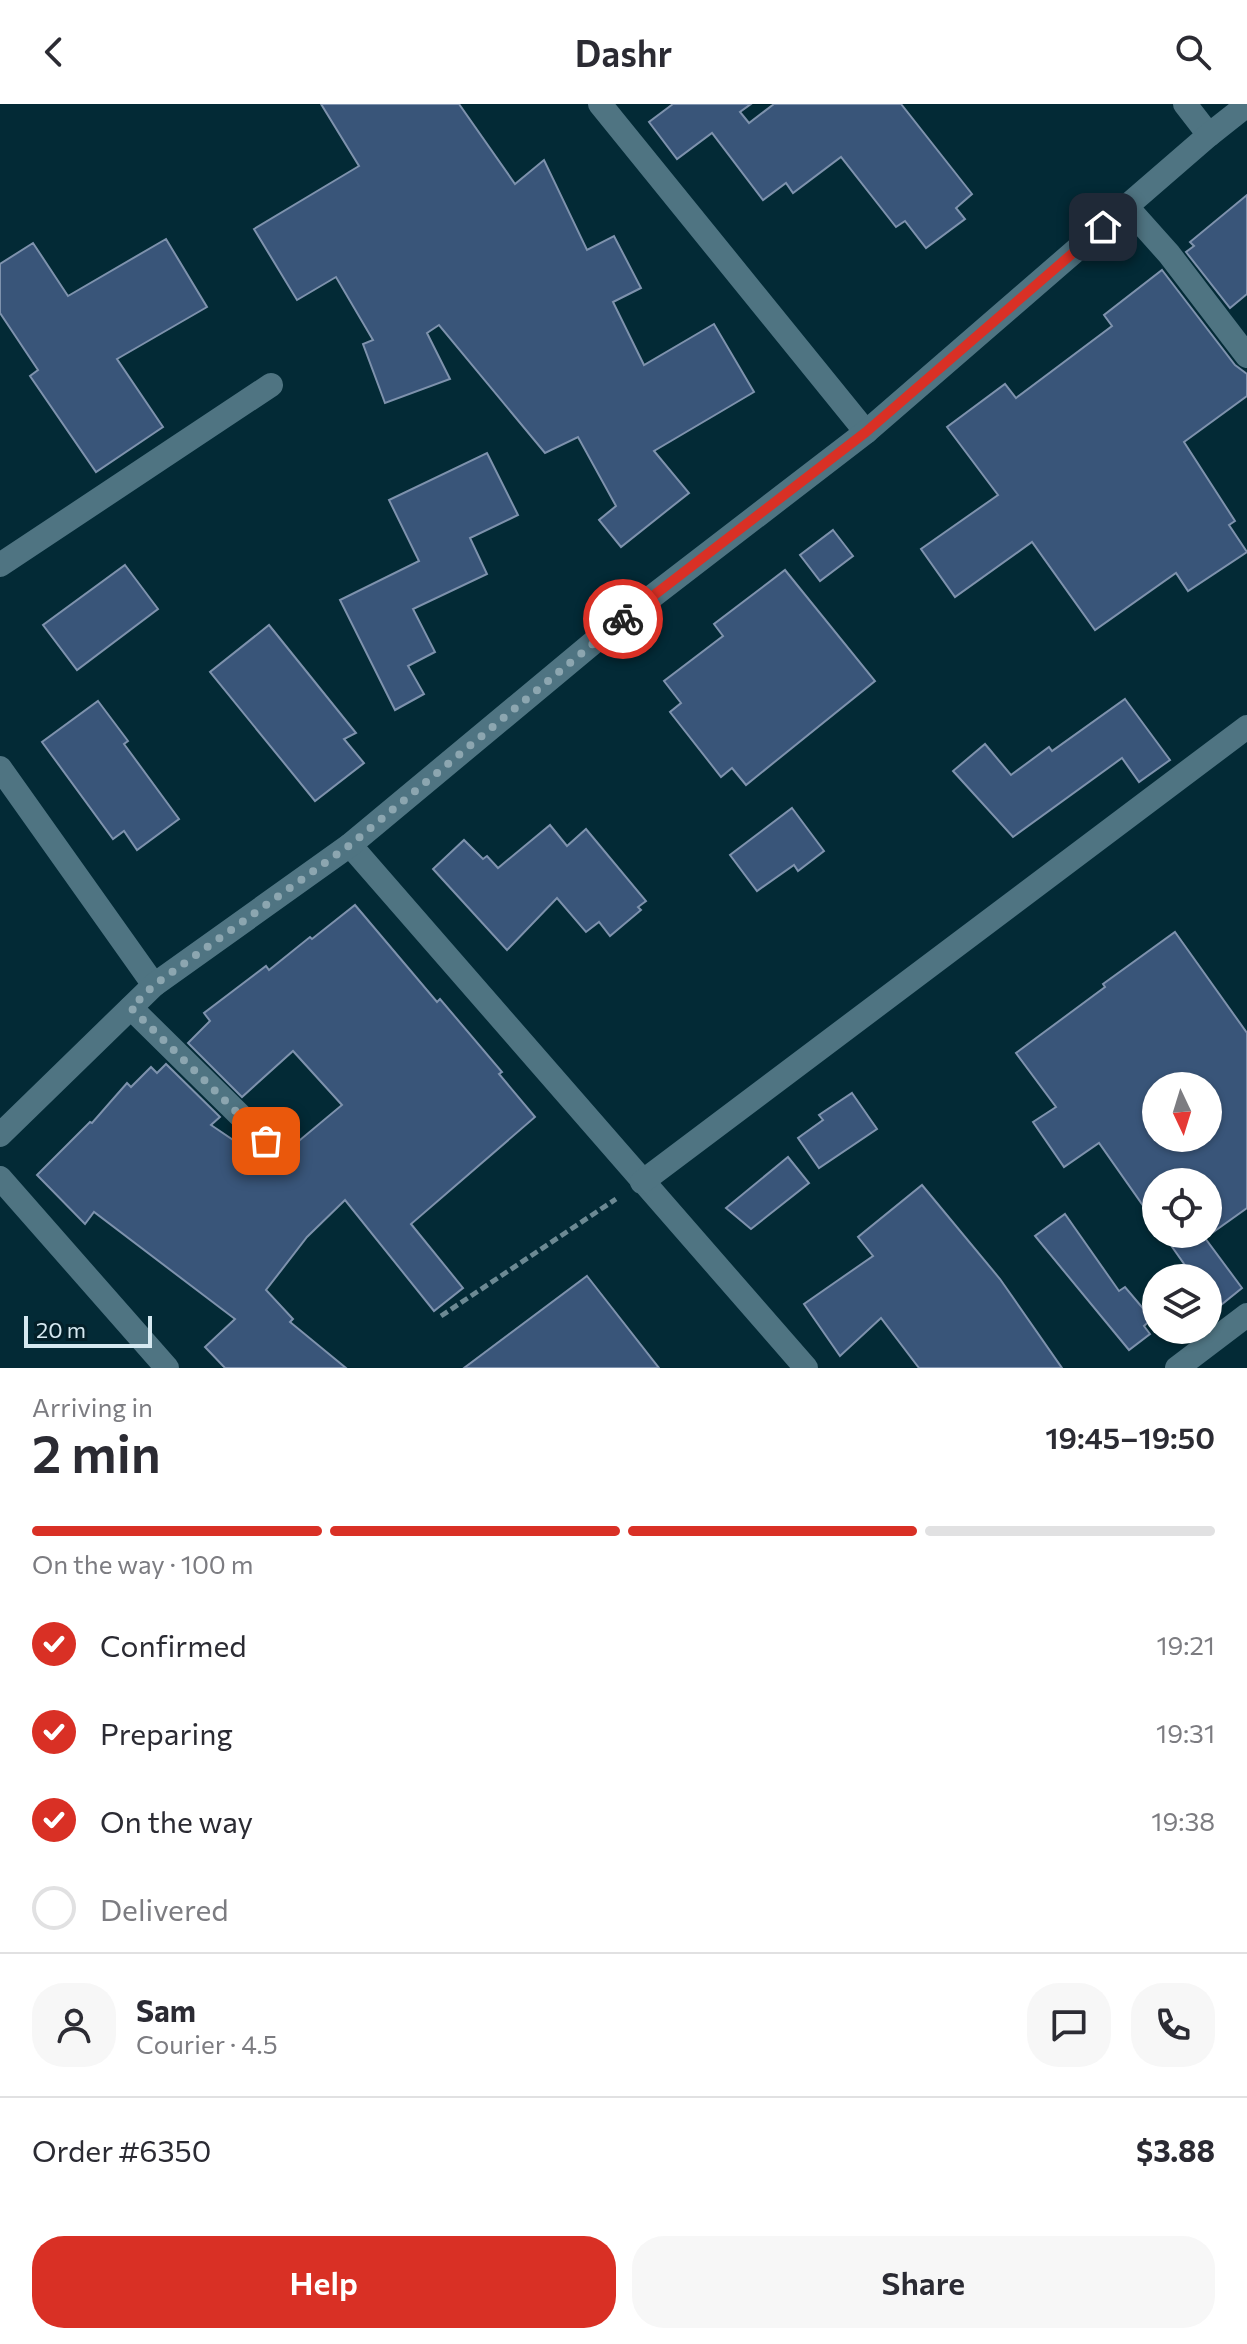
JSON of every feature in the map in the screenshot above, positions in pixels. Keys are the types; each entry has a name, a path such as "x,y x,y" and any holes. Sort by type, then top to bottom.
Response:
{"street":[{"path":"600,104 866,432"},
{"path":"1185,104 1209,135"},
{"path":"0,1135 154,985 350,845 606,632 866,432 1247,105"},
{"path":"1127,207 1169,254 1247,356"},
{"path":"0,565 271,385"},
{"path":"642,1182 1247,727"},
{"path":"0,768 154,985"},
{"path":"350,845 806,1368"},
{"path":"131,1008 266,1141"},
{"path":"0,1178 167,1368"},
{"path":"1177,1368 1247,1315"}],"path":[{"path":"441,1316 642,1182"}],"building":[{"path":"321,104 459,104 515,184 544,160 587,250 614,236 641,288 613,302 644,365 714,324 754,392 654,451 689,493 621,547 599,520 616,506 578,437 545,453 439,325 427,333 450,379 385,403 363,344 373,340 336,277 297,300 254,229 359,166"},
{"path":"673,104 751,104 740,112 749,123 774,104 901,104 972,194 956,208 965,219 926,248 905,221 896,227 841,157 793,193 786,183 763,200 712,133 677,159 649,122"},
{"path":"1247,195 1247,294 1230,308 1186,252 1194,246 1190,242"},
{"path":"166,239 207,307 117,359 163,427 96,472 30,376 38,370 0,313 0,264 33,243 68,296"},
{"path":"1162,270 1235,365 1247,374 1247,396 1184,442 1235,521 1229,525 1247,552 1188,591 1176,573 1095,630 1032,542 955,597 921,549 998,495 947,427 1005,384 1016,398 1112,326 1104,315"},
{"path":"487,453 518,515 470,538 487,574 413,609 435,652 408,666 424,694 395,710 340,600 419,561 389,500"},
{"path":"833,530 853,556 820,581 800,555"},
{"path":"125,565 158,609 77,670 43,625"},
{"path":"785,570 875,681 746,785 732,768 721,777 670,712 681,703 664,681 723,636 714,624"},
{"path":"269,625 356,733 344,739 364,763 315,801 210,672"},
{"path":"1125,699 1170,760 1139,782 1122,758 1013,837 953,771 985,744 1011,775 1049,747 1052,751"},
{"path":"98,701 128,741 124,744 179,819 137,850 124,831 113,839 42,742"},
{"path":"792,808 824,851 798,871 794,865 757,891 730,855"},
{"path":"550,825 567,846 586,829 646,901 638,907 641,910 610,936 599,922 586,932 557,898 507,950 433,869 464,840 483,859 487,856 498,868"},
{"path":"355,905 437,1002 440,999 502,1072 499,1074 535,1117 411,1224 463,1288 434,1311 345,1200 307,1237 266,1290 293,1319 290,1322 346,1368 225,1368 205,1347 235,1319 94,1212 85,1224 37,1175 92,1123 127,1083 131,1087 151,1067 157,1073 166,1064 220,1117 211,1125 270,1165 342,1105 293,1051 242,1097 188,1043 210,1021 204,1013 266,966 269,970"},
{"path":"1175,932 1247,1033 1247,1208 1222,1226 1222,1168 1142,1168 1142,1204 1099,1143 1064,1167 1033,1122 1056,1107 1016,1053 1105,987 1103,984"},
{"path":"852,1093 877,1129 819,1168 798,1138 823,1120 819,1115"},
{"path":"788,1157 809,1183 751,1229 726,1208"},
{"path":"922,1185 1000,1279 1062,1368 919,1368 881,1318 840,1356 804,1304 873,1256 858,1237"},
{"path":"1065,1214 1119,1291 1125,1287 1142,1307 1142,1340 1129,1350 1035,1236"},
{"path":"1173,1248 1212,1248 1242,1288 1222,1304 1222,1264 1184,1264"},
{"path":"587,1276 659,1368 464,1368"}],"way so far":[{"path":"266,1141 131,1008 154,985 350,845 623,619"}],"route":[{"path":"623,619 866,432 1103,227"}]}
